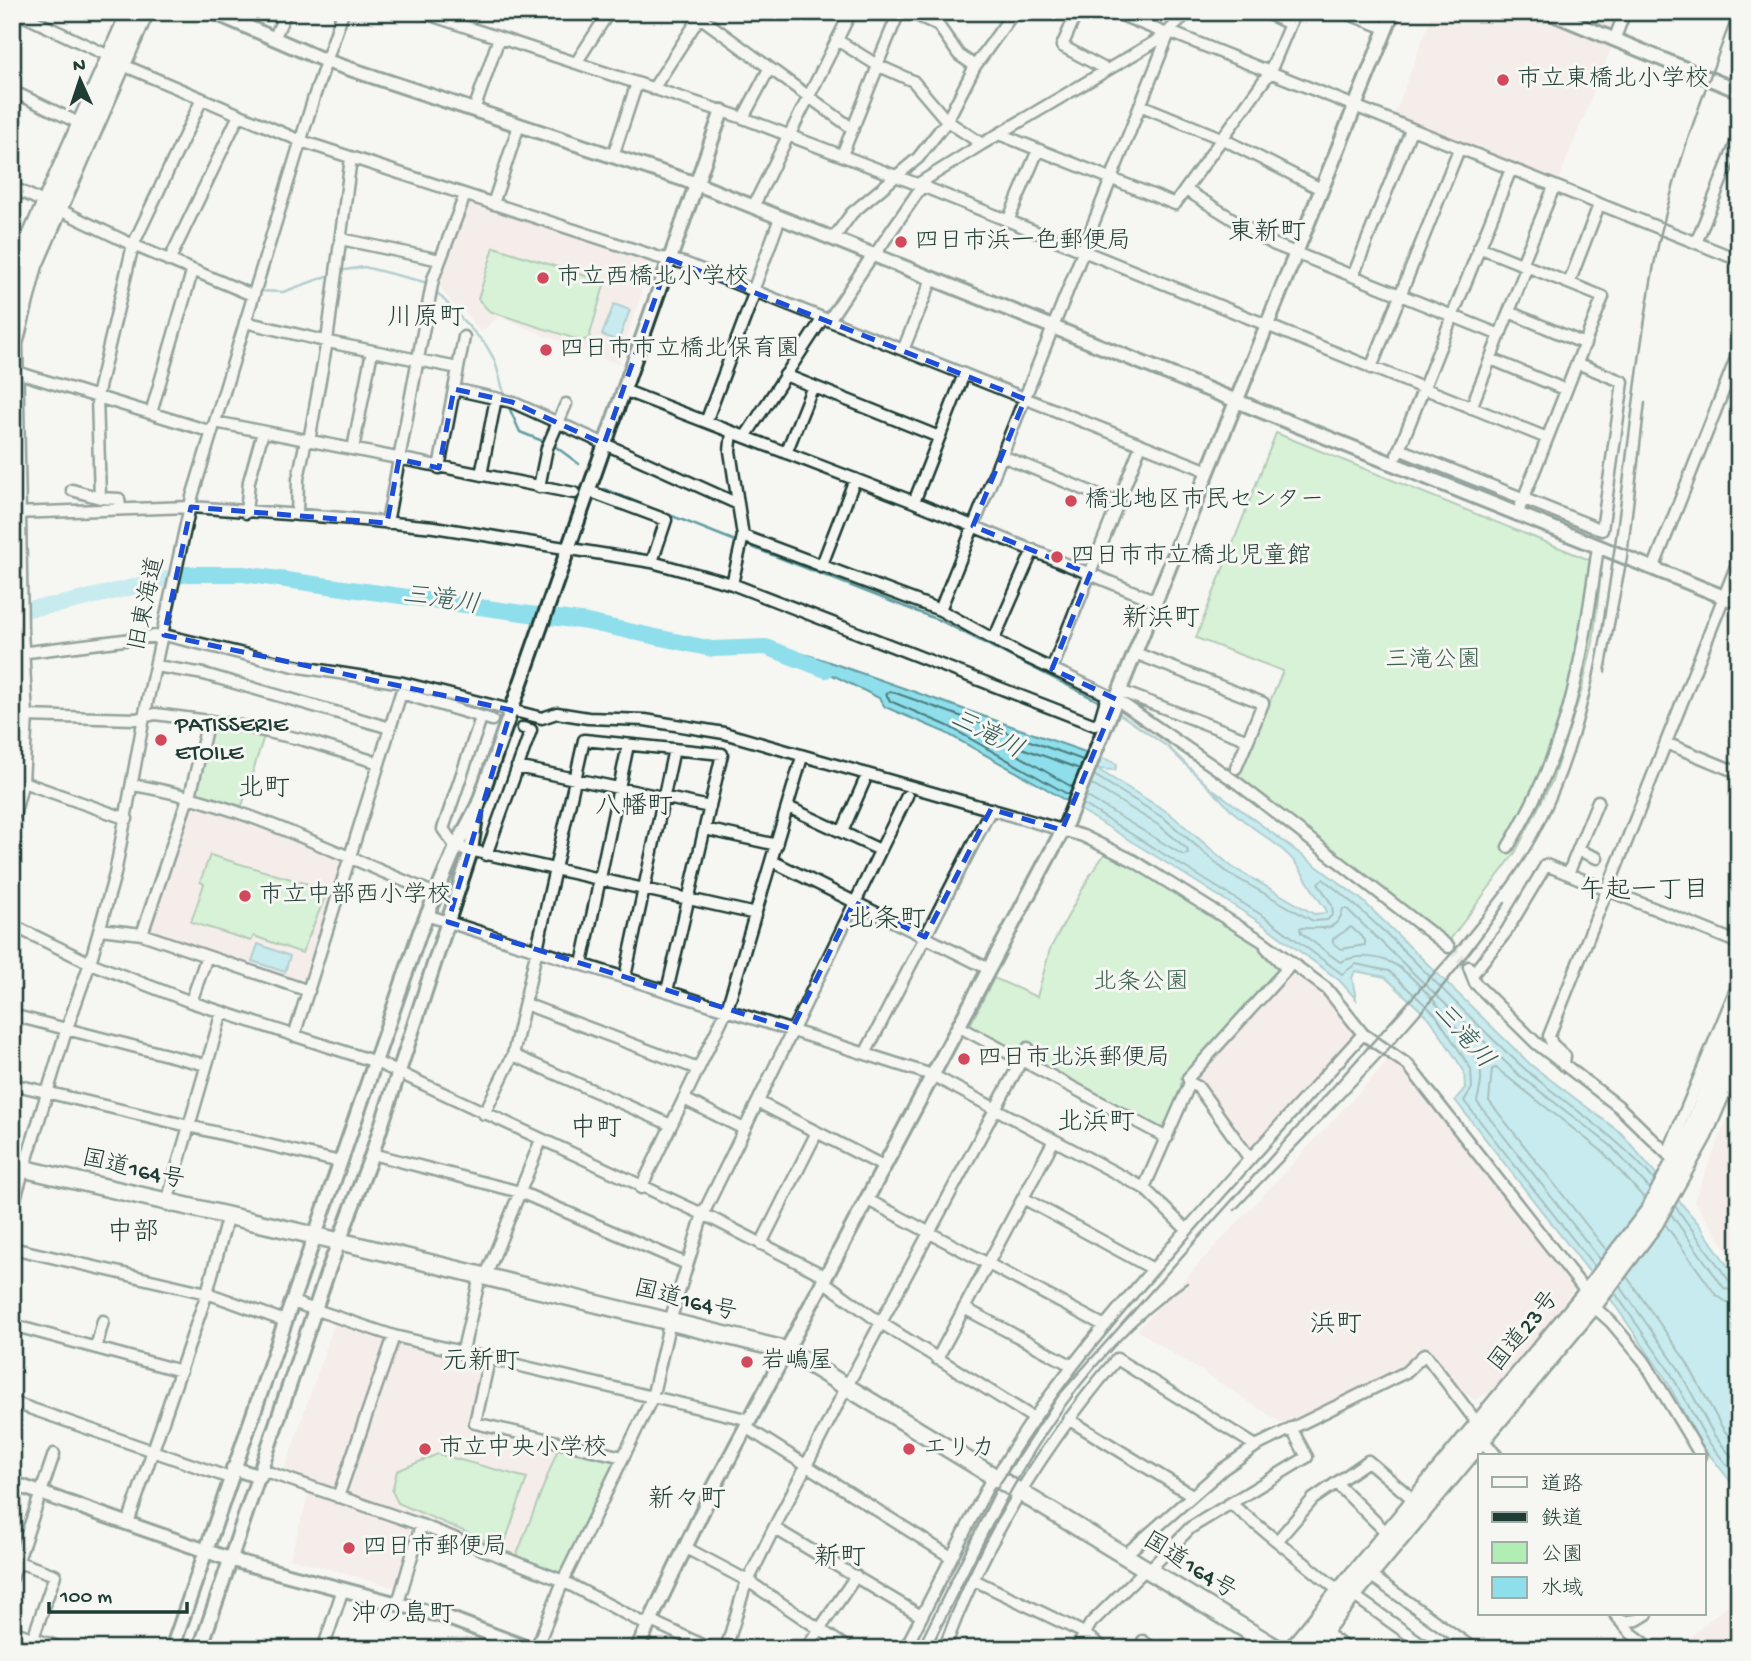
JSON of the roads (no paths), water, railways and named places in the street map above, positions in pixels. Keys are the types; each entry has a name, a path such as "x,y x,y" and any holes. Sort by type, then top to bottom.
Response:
{"highway":[{"path":"12,287 21,259 52,206 117,61 130,12"},
{"path":"12,812 20,780 24,716 16,653 19,630 17,530 14,512 13,371 20,310 80,124 145,12"},
{"name":"国道23号","path":"1308,1649 1324,1631 1346,1593 1388,1534 1478,1424 1654,1224 1675,1165 1739,1011"},
{"name":"国道23号","path":"1675,1165 1703,1136 1739,1052"},
{"name":"国道164号","path":"18,1167 314,1235 786,1350 1126,1554 1278,1649"},
{"name":"国道23号","path":"1293,1649 1346,1593 1370,1575 1483,1441 1591,1298"}],"street":[{"path":"16,12 117,61 301,141 669,260 826,319 1208,471"},
{"path":"213,12 326,61 696,184 1739,603"},
{"path":"274,39 286,12"},
{"name":"旧東海道","path":"12,1208 18,1167 100,929 127,819 144,717 191,507 245,321 343,12"},
{"path":"421,12 445,16 499,38 743,118 842,155 1547,438"},
{"path":"576,63 609,12"},
{"path":"753,207 851,12"},
{"path":"842,155 899,12"},
{"path":"910,12 938,25 960,55 975,66"},
{"path":"833,239 852,213 918,158 947,121 975,66 1014,12"},
{"path":"1077,12 1062,46 1107,70"},
{"path":"1114,12 1739,260"},
{"path":"745,437 785,375 874,256 920,185 982,144 1169,33 1188,12"},
{"path":"1264,12 1290,24"},
{"path":"999,134 1175,204 1270,72 1295,12"},
{"path":"1343,12 1386,28"},
{"path":"637,1649 786,1350 1064,827 1113,697 1135,653 1393,12"},
{"path":"1548,12 1739,91"},
{"path":"1614,40 1625,12"},
{"path":"653,89 696,15 853,129"},
{"path":"940,610 1169,33"},
{"path":"474,110 499,38"},
{"path":"837,40 877,66 913,81 947,121 982,144"},
{"path":"743,118 769,69"},
{"path":"613,156 637,83"},
{"path":"12,91 80,124"},
{"path":"100,498 97,396 133,245 202,99"},
{"path":"1140,104 1223,138 1321,189"},
{"path":"172,1649 426,915 456,847 478,806 722,111"},
{"path":"169,261 239,115"},
{"path":"493,204 519,125"},
{"path":"1353,276 1411,130"},
{"path":"1696,243 1739,136"},
{"path":"1371,368 1459,149"},
{"path":"1008,221 1038,150"},
{"path":"297,515 297,487 327,341 351,158"},
{"path":"1393,464 1511,169"},
{"path":"12,187 192,272 253,295"},
{"path":"1471,408 1554,187"},
{"path":"1186,190 1273,244 1500,335"},
{"path":"387,523 433,279 465,195"},
{"path":"1569,283 1600,205"},
{"path":"706,422 780,218"},
{"path":"341,239 440,260"},
{"path":"1479,247 1603,297 1517,514"},
{"path":"151,413 192,272"},
{"path":"903,350 932,279"},
{"path":"1509,312 1585,344"},
{"path":"245,321 458,368"},
{"path":"439,467 464,337"},
{"path":"353,450 372,351"},
{"path":"1653,569 1739,351"},
{"path":"1491,359 1566,390"},
{"path":"1399,449 1602,530 1623,382 1577,363"},
{"path":"13,371 151,413 214,427 263,432 574,493"},
{"path":"914,502 964,374"},
{"path":"785,375 939,437"},
{"path":"786,453 813,386"},
{"path":"454,389 512,402 738,504"},
{"path":"623,390 914,502 1156,601"},
{"path":"481,475 498,398"},
{"path":"540,487 548,444 566,404"},
{"path":"246,513 249,481 263,432"},
{"path":"732,432 730,451 742,542 732,584"},
{"path":"1052,669 1141,445"},
{"path":"1002,456 1118,503"},
{"path":"821,566 855,479"},
{"path":"72,490 100,498 119,499 120,507"},
{"path":"594,493 666,520 652,562"},
{"path":"14,512 191,507 297,515 387,523 652,562 732,584 1095,724 1113,697"},
{"path":"742,542 821,566 940,610 1052,669 1113,697 1248,740"},
{"path":"1508,847 1538,795 1565,727 1583,655 1598,547"},
{"path":"994,639 1033,550"},
{"path":"1564,1065 1565,1056 1552,1044 1549,1036 1739,559"},
{"path":"16,653 164,631 294,666 404,683 513,705 541,718 557,713 667,722 724,733 802,757 1064,827 1083,836 1144,867 1262,941 1327,989 1363,1034 1408,1065 1591,1298 1644,1361 1700,1454"},
{"path":"1135,653 1263,703 1236,768"},
{"path":"156,666 204,674 390,728"},
{"path":"294,1036 401,693 487,719 443,829 456,847 756,914"},
{"path":"1113,697 1236,782 1448,947"},
{"path":"24,716 144,717 155,714 208,721 304,740 379,763"},
{"path":"142,934 189,795 208,721"},
{"path":"485,855 531,730 523,728"},
{"path":"484,1114 513,1055 584,740 722,754 667,991"},
{"path":"1666,743 1739,773"},
{"path":"582,964 628,745"},
{"path":"625,977 674,749"},
{"path":"641,1188 727,1009 802,757"},
{"path":"517,767 710,807"},
{"path":"20,780 127,819"},
{"path":"842,832 864,782"},
{"path":"133,785 189,795 243,812 436,894"},
{"path":"536,1649 563,1581 652,1398 670,1321 703,1214 907,796"},
{"path":"1568,874 1598,801"},
{"path":"200,1649 315,1310 372,1154 471,851 478,806"},
{"path":"788,807 880,849"},
{"path":"866,1052 991,809"},
{"path":"705,829 777,845"},
{"path":"1578,850 1597,858"},
{"path":"772,861 987,968"},
{"path":"1739,943 1546,865 1506,932 1470,971 1475,983 1536,1042 1618,1105 1675,1165 1739,982"},
{"path":"426,915 932,1075 1144,1188 1187,1230"},
{"path":"12,925 90,963 191,1002 376,1062 641,1188 703,1214 824,1279 881,1323 1032,1417"},
{"path":"100,929 142,934 309,991"},
{"path":"1144,1188 1190,1083 1188,1078 1287,969 1269,954 1262,941"},
{"path":"191,1002 206,956"},
{"path":"525,1004 698,1069"},
{"path":"167,1202 222,1012"},
{"path":"12,1015 206,1065"},
{"path":"958,1026 1167,1138"},
{"path":"905,1649 995,1475 1032,1417 1071,1365 1153,1269 1363,1034"},
{"path":"726,1649 748,1581 774,1528 847,1385 1028,1048"},
{"path":"513,1055 671,1125"},
{"path":"1190,1083 1198,1087 1250,1159"},
{"path":"12,1084 340,1162"},
{"path":"684,1099 744,1129"},
{"path":"758,1102 883,1166"},
{"path":"761,1244 817,1132"},
{"path":"462,1354 483,1277 541,1140"},
{"path":"937,1359 1054,1140"},
{"path":"372,1154 520,1192 687,1264"},
{"path":"1023,1198 1153,1269"},
{"path":"866,1199 1105,1326"},
{"path":"128,1523 207,1293 228,1215"},
{"path":"12,1248 207,1293 285,1321"},
{"path":"292,1302 394,1336 748,1424 806,1466 951,1557"},
{"path":"964,1308 1071,1365"},
{"path":"96,1348 103,1321"},
{"path":"12,1325 181,1371"},
{"path":"338,1497 394,1336"},
{"path":"1126,1554 1223,1468 1256,1446 1406,1372 1424,1354 1434,1362 1478,1424 1483,1441 1493,1454"},
{"path":"944,1649 974,1580 1021,1492 1068,1419 1117,1359 1256,1446"},
{"path":"489,1360 475,1423 623,1457"},
{"path":"12,1402 153,1451 232,1473 261,1474 421,1525 563,1581 648,1623 711,1649"},
{"path":"1068,1419 1192,1495"},
{"path":"1076,1649 1091,1623 1190,1528 1307,1458 1291,1428"},
{"path":"12,1578 54,1454"},
{"path":"1278,1540 1312,1499 1368,1461 1415,1501"},
{"path":"12,1483 232,1560 398,1603 530,1649"},
{"path":"1336,1483 1388,1534"},
{"path":"1231,1504 1346,1593 1429,1649"},
{"path":"398,1603 421,1525"},
{"path":"774,1528 921,1616"},
{"path":"686,1548 748,1581 849,1649"},
{"path":"16,1563 55,1575 33,1638"},
{"path":"1370,1575 1474,1649"},
{"path":"806,1649 856,1576"},
{"path":"974,1580 1085,1634 1105,1649"},
{"path":"323,1649 343,1589"},
{"path":"1618,1618 1637,1620 1644,1616"},
{"path":"1618,1618 1652,1649"},
{"path":"12,1631 64,1649"},
{"path":"1324,1631 1348,1649"},
{"path":"1143,1642 1153,1649"}],"water":[{"path":"614,304 630,310 618,341 602,335"},
{"path":"774,646 818,658 1117,764 1115,770 1097,769 1169,813 1232,867 1314,914 1326,913 1326,909 1291,857 1238,816 1213,789 1362,900 1531,1065 1621,1133 1698,1223 1739,1282 1739,1492 1701,1444 1664,1376 1612,1301 1455,1100 1465,1088 1464,1071 1431,1020 1385,977 1355,971 1352,978 1356,999 1339,980 1261,923 1045,788 944,732 885,707 879,698"},
{"path":"258,944 290,956 285,972 252,961"}],"waterway":[{"path":"339,271 364,267 428,283"},
{"path":"259,291 283,292 333,274"},
{"path":"433,288 486,345 495,361 505,397"},
{"path":"507,403 520,432 545,442"},
{"path":"552,444 579,464"},
{"path":"604,489 738,542"},
{"path":"744,544 941,621 1102,703"},
{"name":"三滝川","path":"12,611 62,604 187,574 243,574 587,622 712,649 766,647 826,670"},
{"path":"1117,712 1168,747 1219,797"}],"tunnel":[{"path":"1449,947 1469,967"}],"railway":[{"path":"917,1649 995,1491 1058,1396 1459,945 1516,872 1544,824 1571,760 1597,661 1642,338 1661,232 1689,137 1734,12"},
{"path":"1605,672 1627,558 1645,403"},
{"path":"1235,1210 1411,1024 1444,985 1505,903"},
{"path":"930,1649 1007,1498 1068,1402 1103,1358 1142,1318 1187,1283"}],"place":[{"name":"市立東橋北小学校","path":"1503,80"},
{"name":"四日市浜一色郵便局","path":"901,242"},
{"name":"市立西橋北小学校","path":"543,278"},
{"name":"四日市市立橋北保育園","path":"546,350"},
{"name":"橋北地区市民センター","path":"1071,501"},
{"name":"四日市市立橋北児童館","path":"1057,557"},
{"name":"PATISSERIE ETOILE","path":"161,740"},
{"name":"市立中部西小学校","path":"245,896"},
{"name":"四日市北浜郵便局","path":"964,1059"},
{"name":"岩嶋屋","path":"747,1362"},
{"name":"市立中央小学校","path":"425,1449"},
{"name":"エリカ","path":"909,1449"},
{"name":"四日市郵便局","path":"349,1548"}],"district":[{"name":"東新町","path":"1267,234"},
{"name":"川原町","path":"426,319"},
{"name":"新浜町","path":"1161,620"},
{"name":"北町","path":"264,790"},
{"name":"八幡町","path":"634,808"},
{"name":"午起一丁目","path":"1644,892"},
{"name":"北条町","path":"887,921"},
{"name":"北浜町","path":"1096,1124"},
{"name":"中町","path":"596,1130"},
{"name":"中部","path":"133,1234"},
{"name":"浜町","path":"1336,1326"},
{"name":"元新町","path":"481,1363"},
{"name":"新々町","path":"687,1501"},
{"name":"新町","path":"840,1559"},
{"name":"沖の島町","path":"403,1616"}],"park label":[{"name":"三滝公園","path":"1433,661"},
{"name":"北条公園","path":"1141,983"}]}
